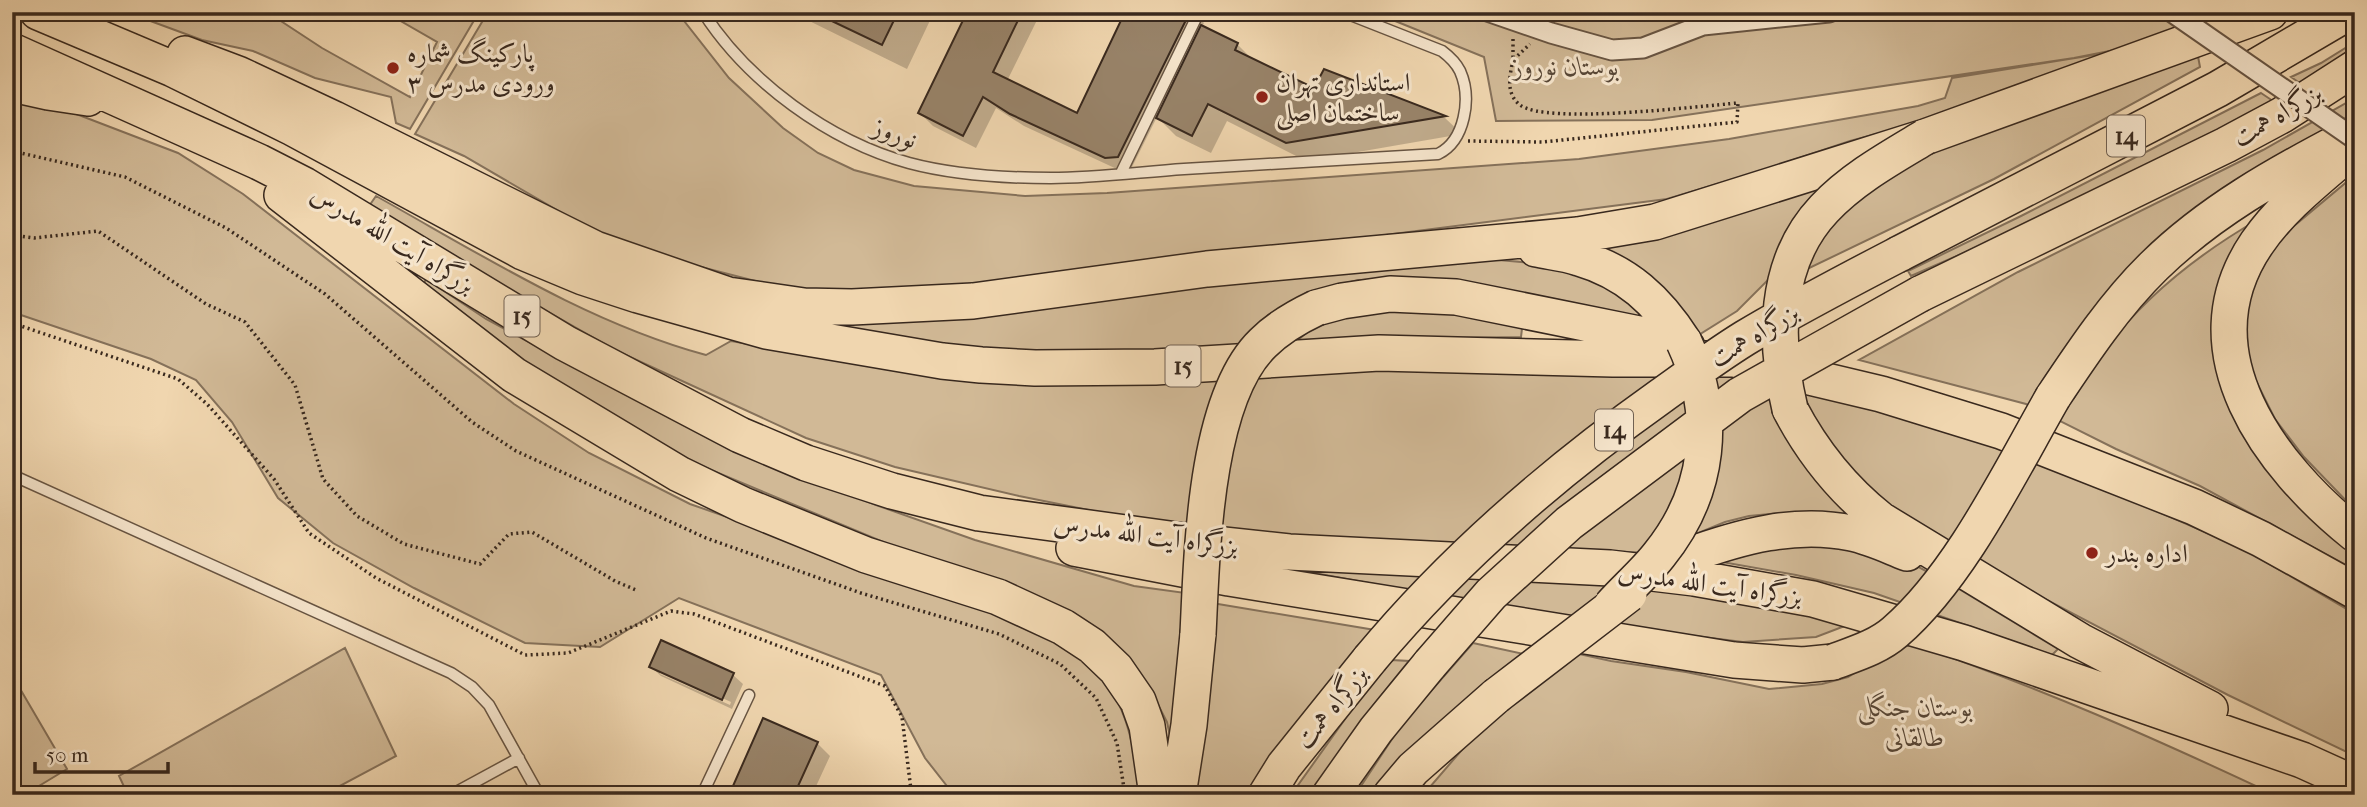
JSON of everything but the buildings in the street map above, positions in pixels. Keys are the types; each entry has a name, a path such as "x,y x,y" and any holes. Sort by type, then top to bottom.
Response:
{"highway":[{"name":"بزرگراه آیت الله مدرس","path":"38,12 173,69 293,128 523,251 583,277 766,331 942,361 1035,368 1155,368 1379,353 1734,359 1881,394 2001,431 2194,507 2261,539 2355,591"},
{"path":"96,35 172,50 238,74 595,249 727,295 804,306 852,307 973,301 1207,269 1503,243 1578,235 1655,222 1925,137 2059,87 2191,43 2270,12"},
{"name":"بزرگراه همت","path":"1266,795 1284,766 1424,597 1527,500 1621,425 1745,338 1899,254 2218,89 2349,12"},
{"name":"بزرگراه آیت الله مدرس","path":"12,51 207,137 304,186 565,343 740,435 806,463 928,502 1004,517 1177,540 1289,552 1610,568 1694,578 1813,598 1964,643 2302,760 2355,784"},
{"name":"بزرگراه همت","path":"1330,795 1376,730 1491,594 1569,523 1740,395 1920,294 2226,145 2282,115 2355,68"},
{"path":"12,84 128,103"},
{"path":"928,502 1016,536 1229,578 1734,660 1803,665 1833,662 1876,645 1894,633 1921,607 1947,574 1985,515 2053,397 2093,339 2152,267 2222,210 2273,177 2355,133"},
{"path":"207,137 514,375 679,474 743,505 866,555 998,597 1063,627 1091,646 1116,669 1138,701 1147,726 1157,795"},
{"path":"1925,137 1866,173 1824,209 1808,230 1797,251 1781,300 1780,348 1782,378 1790,409 1804,437 1858,502 1902,534 2080,641 2302,760"},
{"path":"2355,146 2279,215 2256,244 2244,265 2234,292 2229,339 2230,357 2242,396 2268,442 2309,491 2355,534"},
{"path":"1503,243 1578,257 1631,282 1655,302 1684,342 1693,363 1702,399 1706,439 1698,484 1688,513 1674,536 1658,557 1611,606"},
{"path":"1178,795 1189,725 1210,475 1223,417 1239,378 1262,343 1293,320 1316,308 1342,300 1390,294 1456,298 1639,334 1734,359"},
{"path":"1391,795 1413,769 1496,696 1611,606 1687,556 1752,535 1829,530 1853,533 1880,542 2016,603"}],"street":[{"path":"1490,12 1612,50 1643,48 1703,25 1829,12"},
{"path":"2172,12 2355,139"}],"lane":[{"name":"نوروز","path":"703,12 757,77 802,112 842,136 887,154 909,162 961,172 1051,178 1438,154 1447,150 1457,139"},
{"path":"1121,173 1199,12"},
{"path":"1343,12 1442,51 1452,59 1464,83 1463,121 1457,139"},
{"path":"12,475 452,673 472,687 489,705 539,795"},
{"path":"702,795 749,695"},
{"path":"451,795 519,758"}],"path":[{"path":"1594,12 1605,12"},
{"path":"1457,139 1475,143 1543,142 1737,122 1738,103 1609,114 1554,114 1520,106 1512,94 1508,79 1513,60"},
{"path":"12,235 34,238 98,231 206,304 245,322 295,385 323,479 357,516 404,544 480,564 509,534 531,532 615,581 636,590"},
{"path":"12,323 178,379 207,404 274,479 309,533 376,578 525,655 568,653 671,611 695,614 885,685 902,717 911,790 903,795"}],"green space":[{"path":"126,12 267,12 322,48 410,97 437,42 385,12 479,12 410,129 396,123 391,97 315,78 253,51 202,40"},
{"path":"488,12 677,12 729,78 783,128 818,153 854,170 914,186 1025,196 1107,193 1579,159 1729,139 1918,106 1945,98 1952,78 2112,52 1914,124 1850,141 1667,199 1205,258 981,292 845,297 763,283 647,253 600,235 464,156 415,134"},
{"name":"بوستان نوروز","path":"1373,12 2228,12 2181,37 2074,58 1652,120 1496,121 1484,57"},
{"path":"2355,42 2355,57 2307,88 2291,77 2321,63"},
{"path":"2197,51 2200,67 1994,179 1801,272 1832,216 1950,139"},
{"path":"2261,93 2276,103 2041,219 1911,276 1908,271 2021,216"},
{"path":"12,94 45,102 178,153 243,194 514,404 589,453 690,504 1039,626 1070,644 1099,672 1119,704 1130,737 1141,795 954,795 925,758 881,675 679,598 600,647 525,643 414,588 333,543 278,498 232,422 196,380 151,359 12,312"},
{"path":"2355,98 2355,112 2317,136 2131,273 2064,349 2041,383 2074,398 2106,348 2139,309 2196,260 2259,219 2216,354 2355,546 2355,570 2200,486 2116,449 2026,404 1859,360 2018,272 2263,150"},
{"path":"2355,175 2355,510 2304,457 2275,419 2250,369 2244,336 2246,300 2276,241"},
{"path":"1824,184 1767,281 1737,311 1697,336 1580,246"},
{"path":"376,196 536,286 620,325 706,355 731,341 908,372 1471,364 1614,368 1775,379 1871,522 1780,513 1749,516 1725,522 1650,553 1193,531 1019,496 895,467 806,438 617,351 367,209"},
{"path":"1479,259 1556,266 1595,276 1626,295 1652,325 1408,279 1358,280 1315,291 1268,315 1237,347 1152,353 937,346 773,313"},
{"path":"426,279 486,319 734,449 876,505 975,540 1134,586 1193,594 1174,755 1167,722 1150,689 943,567 704,467 589,409 422,287"},
{"path":"1377,302 1523,320 1521,337 1298,340 1320,321"},
{"path":"1797,383 1981,438 2115,493 2242,548 2355,614 2355,756 2228,695 1933,540 1883,509 1819,434"},
{"path":"1789,536 1904,559 2058,649 2052,655 1874,593 1796,575 1705,559"},
{"path":"1292,569 1481,570 1703,594 1850,624 1816,637 1743,642 1583,622"},
{"path":"1206,602 1375,630 1244,795 1185,795"},
{"path":"1473,643 1528,655 1380,795 1355,795 1402,724"},
{"name":"بوستان جنگلی طالقانی","path":"1912,644 2005,677 2096,714 2275,795 1423,795 1473,737 1570,652 1769,689 1822,684 1848,677 1885,654"},
{"path":"345,648 396,756 323,795 128,795 119,776"},
{"path":"1391,660 1409,661 1375,703 1311,795 1291,795 1365,691"},
{"path":"12,675 67,769 24,795 12,795"}],"place":[{"name":"پارکینگ شماره ۳ ورودی مدرس","path":"393,68"},
{"name":"استانداری تهران ساختمان اصلی","path":"1262,97"},
{"name":"اداره بندر","path":"2092,553"}]}
